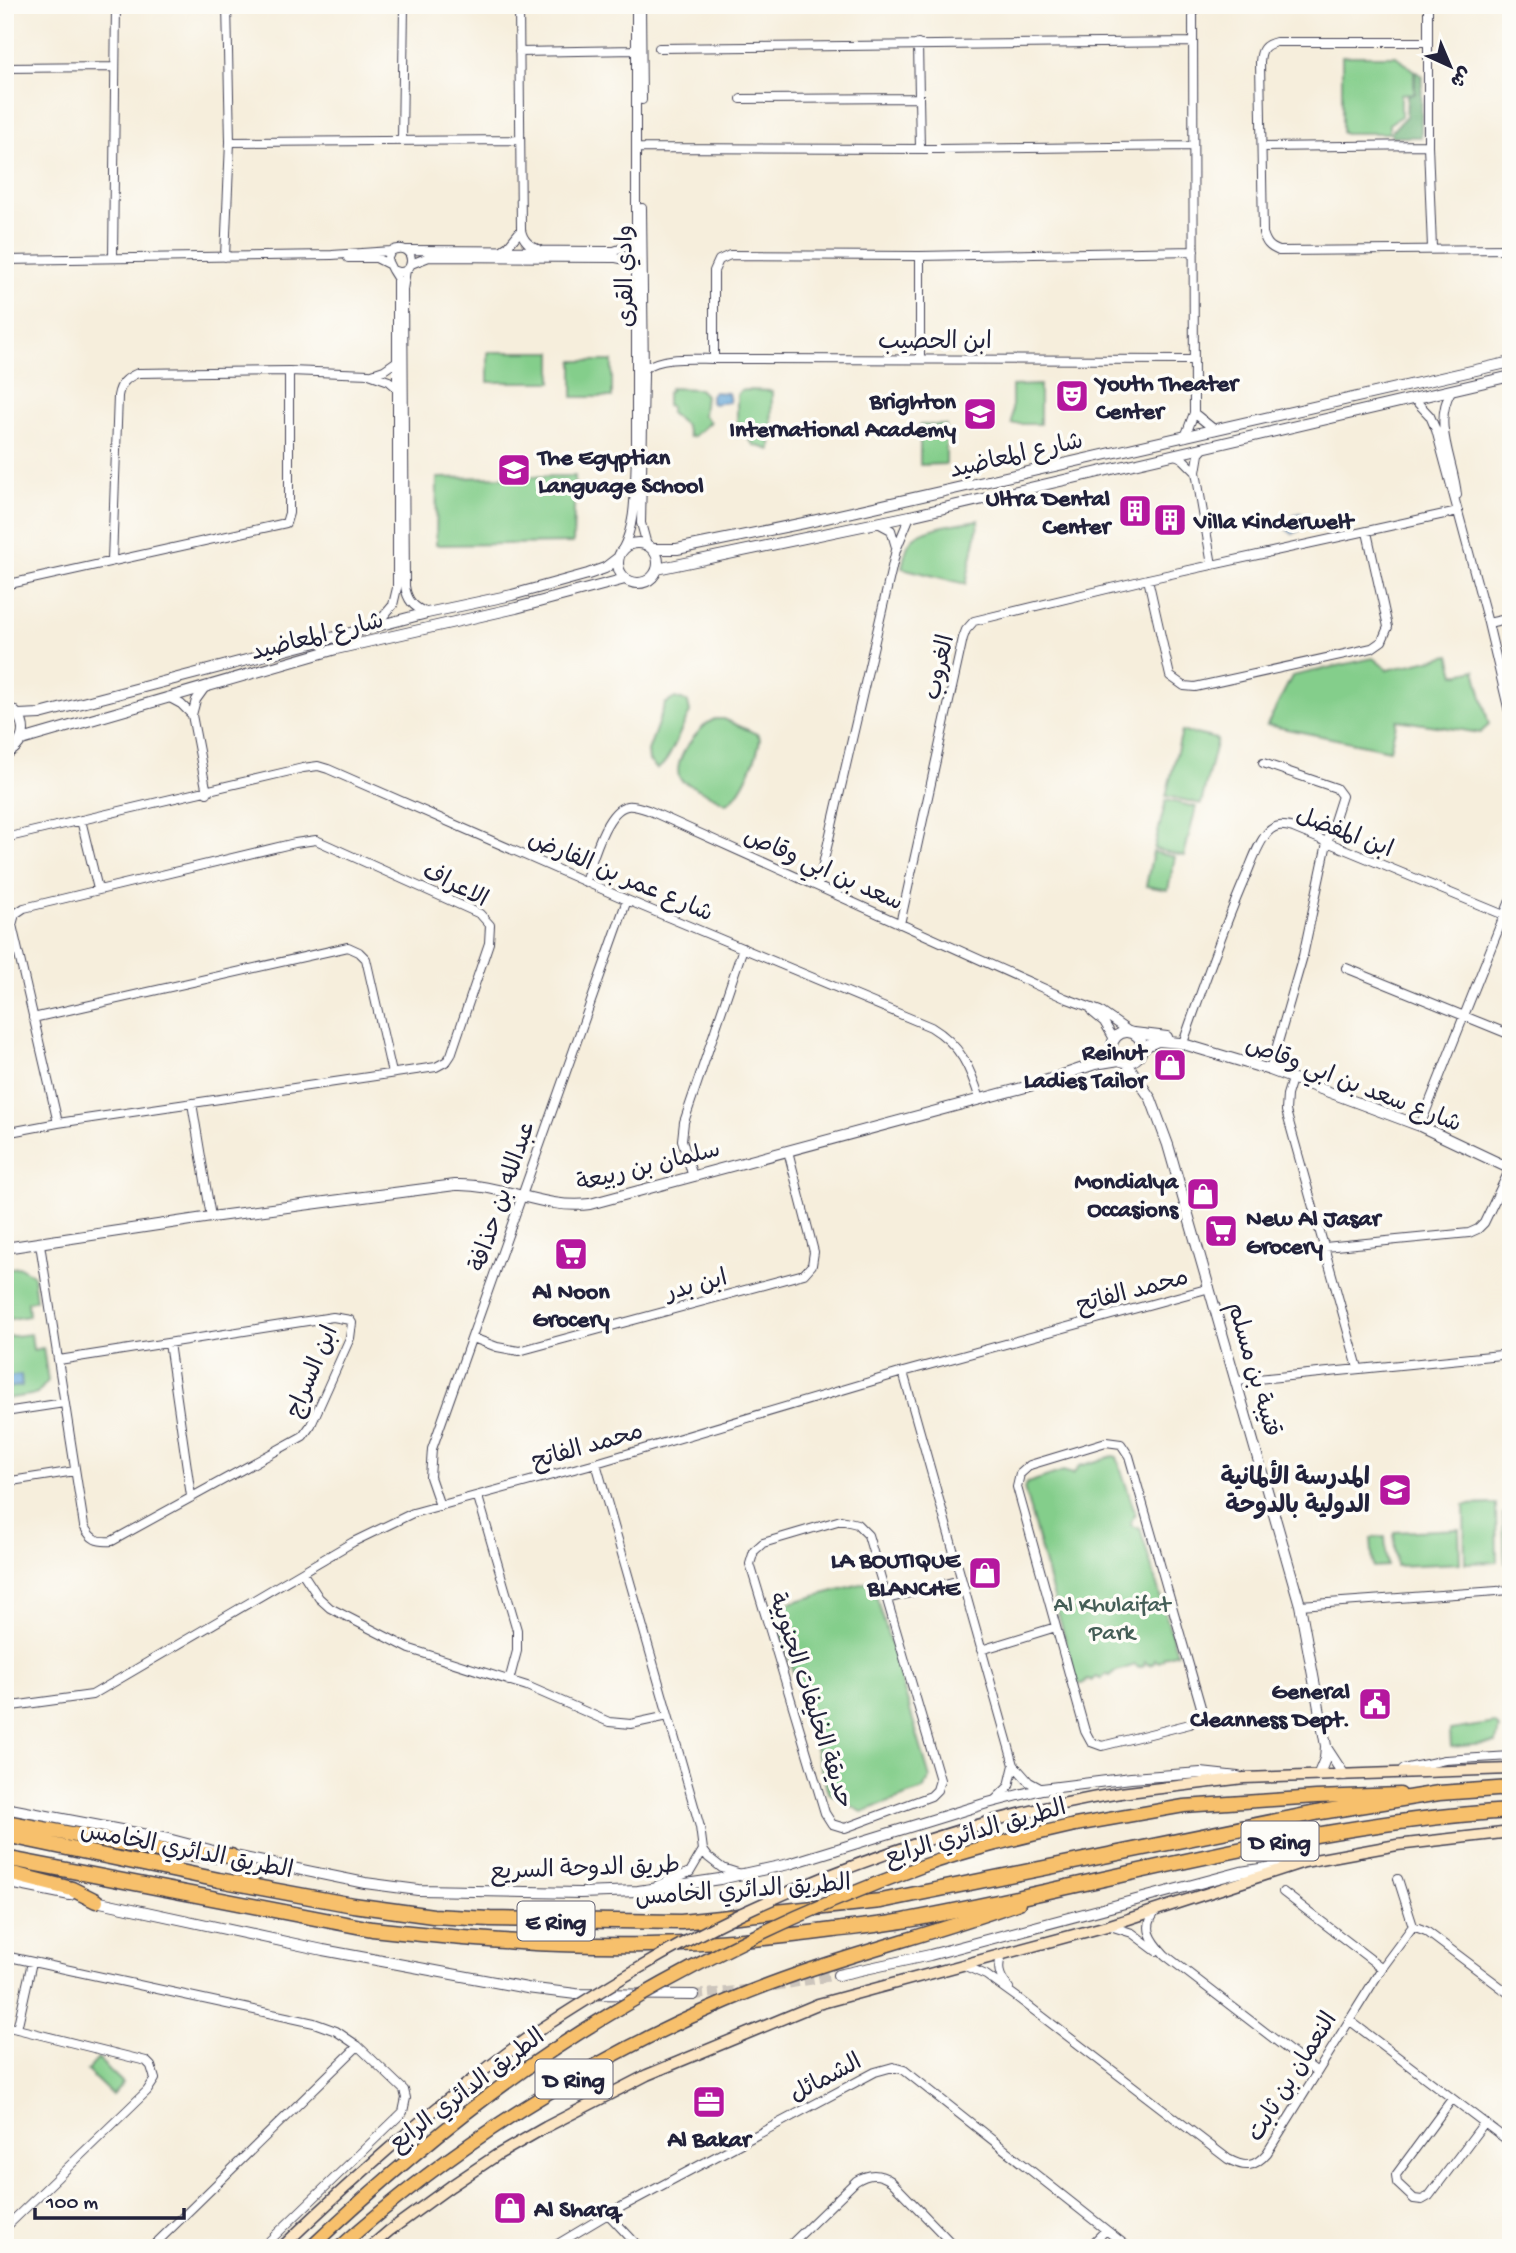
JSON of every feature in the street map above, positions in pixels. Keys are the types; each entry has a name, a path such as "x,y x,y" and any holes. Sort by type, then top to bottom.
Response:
{"highway":[{"name":"الطريق الدائري الرابع","path":"1439,1793 1511,1788"},
{"name":"الطريق الدائري الخامس","path":"5,1835 232,1882 354,1905 433,1916 681,1922 881,1901 1308,1814 1439,1793"},
{"name":"الطريق الدائري الرابع","path":"1055,1889 1266,1843 1423,1819 1511,1811"},
{"path":"5,1822 169,1852 231,1856"},
{"name":"الطريق الدائري الخامس","path":"5,1858 362,1928 420,1935 561,1944 725,1942 803,1934 906,1921 1055,1889"},
{"path":"5,1872 72,1889 96,1901"}],"main road":[{"name":"الطريق الدائري الرابع","path":"281,2248 416,2123 530,2036 680,1945 740,1914 844,1869 946,1833 1017,1813 1120,1793 1244,1778 1511,1769"},
{"name":"الطريق الدائري الرابع","path":"310,2248 360,2200 516,2075 653,1988 789,1920 923,1866 1075,1825 1184,1806 1316,1797 1439,1793"},
{"name":"D Ring","path":"369,2248 451,2186 546,2127 647,2075 818,2004 1107,1926 1304,1863 1397,1845 1511,1832"},
{"name":"الطريق الدائري الرابع","path":"339,2248 425,2176 494,2127 611,2058 682,2021 727,2000 802,1972 968,1922 1055,1889"}],"street":[{"path":"113,257 116,5"},
{"path":"225,257 230,142 227,5"},
{"path":"402,140 404,5"},
{"path":"519,5 522,237 540,250"},
{"path":"629,5 636,15"},
{"name":"وادي القرى","path":"636,5 639,148"},
{"name":"وادي القرى","path":"620,554 630,534 633,509 641,5"},
{"path":"1185,437 1194,413 1193,5"},
{"path":"1428,5 1428,145 1432,248"},
{"path":"659,48 1193,42"},
{"path":"1429,42 1276,42 1263,48 1261,62 1265,242 1279,251 1511,249"},
{"path":"918,44 920,149"},
{"path":"519,52 636,50"},
{"path":"5,68 115,67"},
{"path":"741,99 919,98"},
{"path":"230,142 519,140"},
{"path":"1263,147 1428,145"},
{"path":"639,148 1193,146"},
{"path":"501,250 522,230"},
{"path":"5,260 332,255 391,251 399,248 614,251 639,242"},
{"path":"406,250 411,257 403,290 405,586 411,603 427,613"},
{"path":"374,627 383,620 393,605 397,588 397,278 390,267 388,255 391,251"},
{"path":"714,359 713,280 716,265 723,256 1194,251"},
{"path":"332,255 379,259 399,272 429,257 617,258 639,263"},
{"path":"920,256 920,359"},
{"name":"وادي القرى","path":"639,263 644,344 641,523 650,547"},
{"name":"ابن الحصيب","path":"644,344 645,353 650,358 677,360 1193,360"},
{"path":"112,561 118,396 120,386 125,380 138,373 369,374 384,370 398,360"},
{"name":"ابن الحصيب","path":"644,375 644,369 650,364 677,360"},
{"name":"شارع المعاضيد","path":"650,547 677,549 791,525 1511,362"},
{"path":"5,585 286,523 289,513 289,372"},
{"path":"369,374 389,381 396,387"},
{"name":"شارع المعاضيد","path":"657,569 910,516 1511,376"},
{"path":"1451,391 1444,405 1443,420 1457,490 1457,508"},
{"path":"1415,400 1426,410 1434,423 1511,720"},
{"path":"1194,413 1215,430"},
{"path":"1204,448 1199,454 1196,472 1212,565"},
{"path":"1175,455 1196,472"},
{"name":"الغروب","path":"900,924 963,638 970,624 979,619 1367,532 1457,508"},
{"path":"895,550 910,516"},
{"path":"818,886 895,550 896,541 891,530 877,523"},
{"path":"1148,579 1170,677 1184,686 1195,687 1359,651 1379,644 1388,627 1367,532"},
{"path":"634,543 650,547 658,560 653,577 642,583 625,579 618,569 620,554 634,543"},
{"name":"شارع المعاضيد","path":"19,715 40,714 427,613 512,596 605,568 620,554"},
{"name":"شارع المعاضيد","path":"22,740 336,649 516,608 625,579"},
{"path":"1488,623 1511,618"},
{"path":"206,687 195,700 192,715 207,793"},
{"path":"168,697 181,704 192,715"},
{"path":"5,754 15,749 22,740 24,727 19,715 6,704"},
{"path":"1263,763 1341,792 1342,799 1327,843 1303,956 1270,1070"},
{"name":"شارع عمر بن الفارض","path":"5,838 318,766 627,900 931,1027 944,1035 964,1056 980,1099"},
{"name":"سعد بن ابي وقاص","path":"585,881 604,829 617,812 628,806 648,810 1084,1006"},
{"path":"81,820 98,889"},
{"name":"ابن المفضل","path":"1182,1043 1220,939 1267,833 1275,827 1283,825 1504,915"},
{"name":"الاعراف","path":"5,1133 436,1067 447,1061 451,1055 491,936 488,921 480,914 316,840 24,908 13,917 12,925 58,1123"},
{"path":"1420,1126 1511,898"},
{"name":"عبدالله بن حذافة","path":"440,1506 430,1477 432,1449 627,900"},
{"path":"33,1018 348,947 366,959 392,1073"},
{"path":"693,1177 682,1140 684,1122 743,948"},
{"path":"1346,968 1511,1035"},
{"path":"1084,1006 1104,1022 1113,1043 1114,1054 1123,1061 1134,1060 1141,1051 1140,1040 1130,1033 1121,1033 1113,1043"},
{"name":"شارع سعد بن ابي وقاص","path":"1084,1006 1100,1011 1130,1033 1167,1037 1270,1070 1420,1126 1510,1169"},
{"name":"شارع سعد بن ابي وقاص","path":"1141,1051 1158,1041 1182,1043"},
{"name":"سلمان بن ربيعة","path":"1083,1068 1113,1043"},
{"name":"قتيبة بن مسلم","path":"1141,1051 1146,1091"},
{"name":"سلمان بن ربيعة","path":"5,1248 211,1217 455,1185 478,1184 565,1206 578,1206 980,1099 1083,1068 1123,1061"},
{"name":"قتيبة بن مسلم","path":"1123,1061 1146,1091 1165,1134 1238,1381 1300,1605 1326,1746 1324,1765 1318,1776"},
{"path":"1292,1079 1286,1111 1359,1368"},
{"path":"192,1103 211,1217"},
{"name":"ابن بدر","path":"473,1338 497,1347 519,1351 804,1274 812,1265 814,1252 788,1151"},
{"path":"1325,1247 1469,1233 1484,1223 1510,1169"},
{"name":"ابن السراج","path":"40,1244 84,1526 95,1541 112,1541 303,1436 311,1425 350,1338 352,1323 350,1320 333,1317 60,1360"},
{"name":"محمد الفاتح","path":"5,1707 92,1695 353,1542 413,1513 478,1497 903,1372 1210,1288"},
{"path":"169,1343 191,1496"},
{"path":"1238,1381 1511,1354"},
{"path":"903,1372 1014,1765 1023,1778 1042,1789"},
{"path":"5,1412 64,1403"},
{"path":"1114,1442 1126,1450 1131,1464 1200,1700 1199,1714 1195,1720 1183,1727 1108,1745 1091,1742 1085,1731 1056,1627 1018,1493 1017,1480 1030,1465 1114,1442"},
{"path":"596,1463 699,1827 703,1850 722,1868 747,1874"},
{"path":"5,1482 75,1471"},
{"path":"478,1497 517,1630 517,1651 509,1681"},
{"name":"حديقة الخليفات الجنوبية","path":"841,1520 849,1521 863,1528 868,1535 887,1598 939,1775 939,1785 931,1796 851,1826 838,1827 827,1819 816,1788 761,1605 750,1563 751,1557 763,1543 841,1520"},
{"path":"302,1572 319,1598 343,1616 410,1649 544,1693 609,1722 631,1724 668,1716"},
{"path":"887,1598 960,1580"},
{"path":"1300,1605 1511,1590"},
{"path":"981,1650 1056,1627"},
{"name":"قتيبة بن مسلم","path":"1326,1746 1345,1774"},
{"name":"الطريق الدائري الرابع","path":"1376,1774 1445,1760 1511,1756"},
{"path":"993,1801 1009,1786 1014,1765"},
{"name":"طريق الدوحة السريع","path":"5,1808 168,1839 231,1856 365,1883 418,1890 566,1893 638,1891 747,1874 1042,1789 1131,1777 1201,1773 1244,1778"},
{"path":"638,1891 690,1872 703,1850"},
{"path":"838,1975 930,1955 1241,1872 1304,1863"},
{"path":"1398,1879 1413,1926 1437,1939 1511,1995"},
{"path":"5,1882 323,1950 500,1983 576,1994 694,1995"},
{"path":"1283,1892 1382,1968"},
{"path":"1157,1909 1149,1923 1149,1933 1165,1955"},
{"path":"1107,1926 1132,1933 1165,1955 1317,2072"},
{"name":"النعمان بن ثابت","path":"962,1965 986,1975 1018,1998 1217,2151 1238,2164 1258,2163 1382,1968 1413,1926"},
{"name":"النعمان بن ثابت","path":"1003,1953 999,1965 1000,1974 1004,1983 1018,1998"},
{"path":"5,1956 314,2023 336,2031 358,2046 404,2091 406,2105 403,2112 262,2248"},
{"path":"17,2029 32,1962"},
{"path":"1349,2020 1511,2143"},
{"path":"5,2026 140,2059 151,2066 155,2079 147,2091 5,2228"},
{"path":"153,2247 358,2046"},
{"name":"الشمائل","path":"551,2248 608,2214 875,2072 893,2067 904,2070 1129,2248"},
{"path":"1451,2099 1396,2175 1397,2183 1414,2199 1422,2200 1429,2196 1484,2123"},
{"path":"792,2246 856,2181 870,2175 878,2175 891,2181 956,2248"},
{"path":"608,2214 640,2248"},
{"path":"1088,2248 1106,2230"}],"green space":[{"path":"1342,56 1396,56 1414,71 1414,93 1401,94 1401,116 1389,124 1389,133 1342,133"},
{"path":"1415,71 1422,76 1421,137 1392,137 1391,132 1406,116 1407,94 1415,94"},
{"path":"488,352 552,352 552,382 488,382"},
{"path":"573,361 612,361 612,397 573,397"},
{"path":"1040,385 1040,424 1012,424 1012,386"},
{"path":"670,388 699,389 705,395 703,415 710,422 694,436 689,437 685,425 670,413 667,392"},
{"path":"740,391 772,391 771,450 754,445 744,434 736,437 731,434 737,423 737,395"},
{"path":"920,425 946,425 946,464 920,465"},
{"path":"575,476 573,543 436,545 437,478"},
{"path":"979,520 966,584 902,568 907,548 915,537 942,526"},
{"path":"1450,655 1455,675 1475,670 1489,725 1480,733 1397,720 1390,750 1267,725 1292,676 1373,658 1388,670"},
{"path":"675,698 688,702 690,713 667,760 657,769 649,761 648,751 665,704"},
{"path":"715,719 724,719 757,734 760,738 753,764 743,784 738,793 726,803 682,781 678,774 687,747 701,729"},
{"path":"1182,731 1217,739 1201,804 1166,796"},
{"path":"1166,800 1196,807 1184,856 1154,849"},
{"path":"1153,852 1175,857 1168,890 1146,886"},
{"path":"20,1267 33,1275 36,1300 28,1302 29,1316 5,1320 5,1269"},
{"path":"31,1334 33,1350 43,1348 48,1381 37,1394 5,1399 5,1337"},
{"name":"Al Khulaifat Park","path":"1117,1457 1135,1513 1132,1526 1140,1528 1177,1653 1164,1657 1159,1662 1155,1660 1149,1665 1145,1662 1144,1666 1139,1668 1135,1665 1082,1684 1077,1683 1024,1488 1027,1483 1063,1471 1073,1474 1079,1466"},
{"path":"1496,1504 1497,1562 1465,1563 1464,1505"},
{"path":"1511,1513 1511,1563 1505,1563 1503,1514"},
{"path":"1459,1529 1460,1563 1396,1566 1394,1532"},
{"path":"1385,1537 1387,1566 1373,1567 1371,1538"},
{"path":"872,1581 930,1778 923,1790 862,1812 828,1792 774,1607"},
{"path":"1495,1723 1499,1728 1496,1743 1451,1747 1450,1730"},
{"path":"98,2059 123,2083 112,2095 87,2071"}],"water":[{"path":"714,392 728,393 730,402 713,404 711,395"},
{"path":"1300,513 1305,517 1304,522 1300,525 1301,529 1293,534 1286,529 1295,515"},
{"path":"21,1375 22,1386 5,1388 5,1377"}],"tunnel":[{"path":"774,1986 838,1975"},
{"path":"694,1995 746,1990"}],"place":[{"name":"Youth Theater Center","path":"1072,396"},
{"name":"Brighton International Academy","path":"980,414"},
{"name":"The Egyptian Language School","path":"514,470"},
{"name":"Ultra Dental Center","path":"1135,511"},
{"name":"Villa Kinderwelt","path":"1170,520"},
{"name":"Reihut Ladies Tailor","path":"1170,1065"},
{"name":"Mondialya Occasions","path":"1203,1194"},
{"name":"New Al Jasar Grocery","path":"1221,1231"},
{"name":"Al Noon Grocery","path":"571,1254"},
{"name":"المدرسة الألمانية الدولية بالدوحة","path":"1395,1490"},
{"name":"LA BOUTIQUE BLANCHE","path":"985,1573"},
{"name":"General Cleanness Dept.","path":"1375,1704"},
{"name":"Al Bakar","path":"709,2102"},
{"name":"Al Sharq","path":"510,2208"}]}
